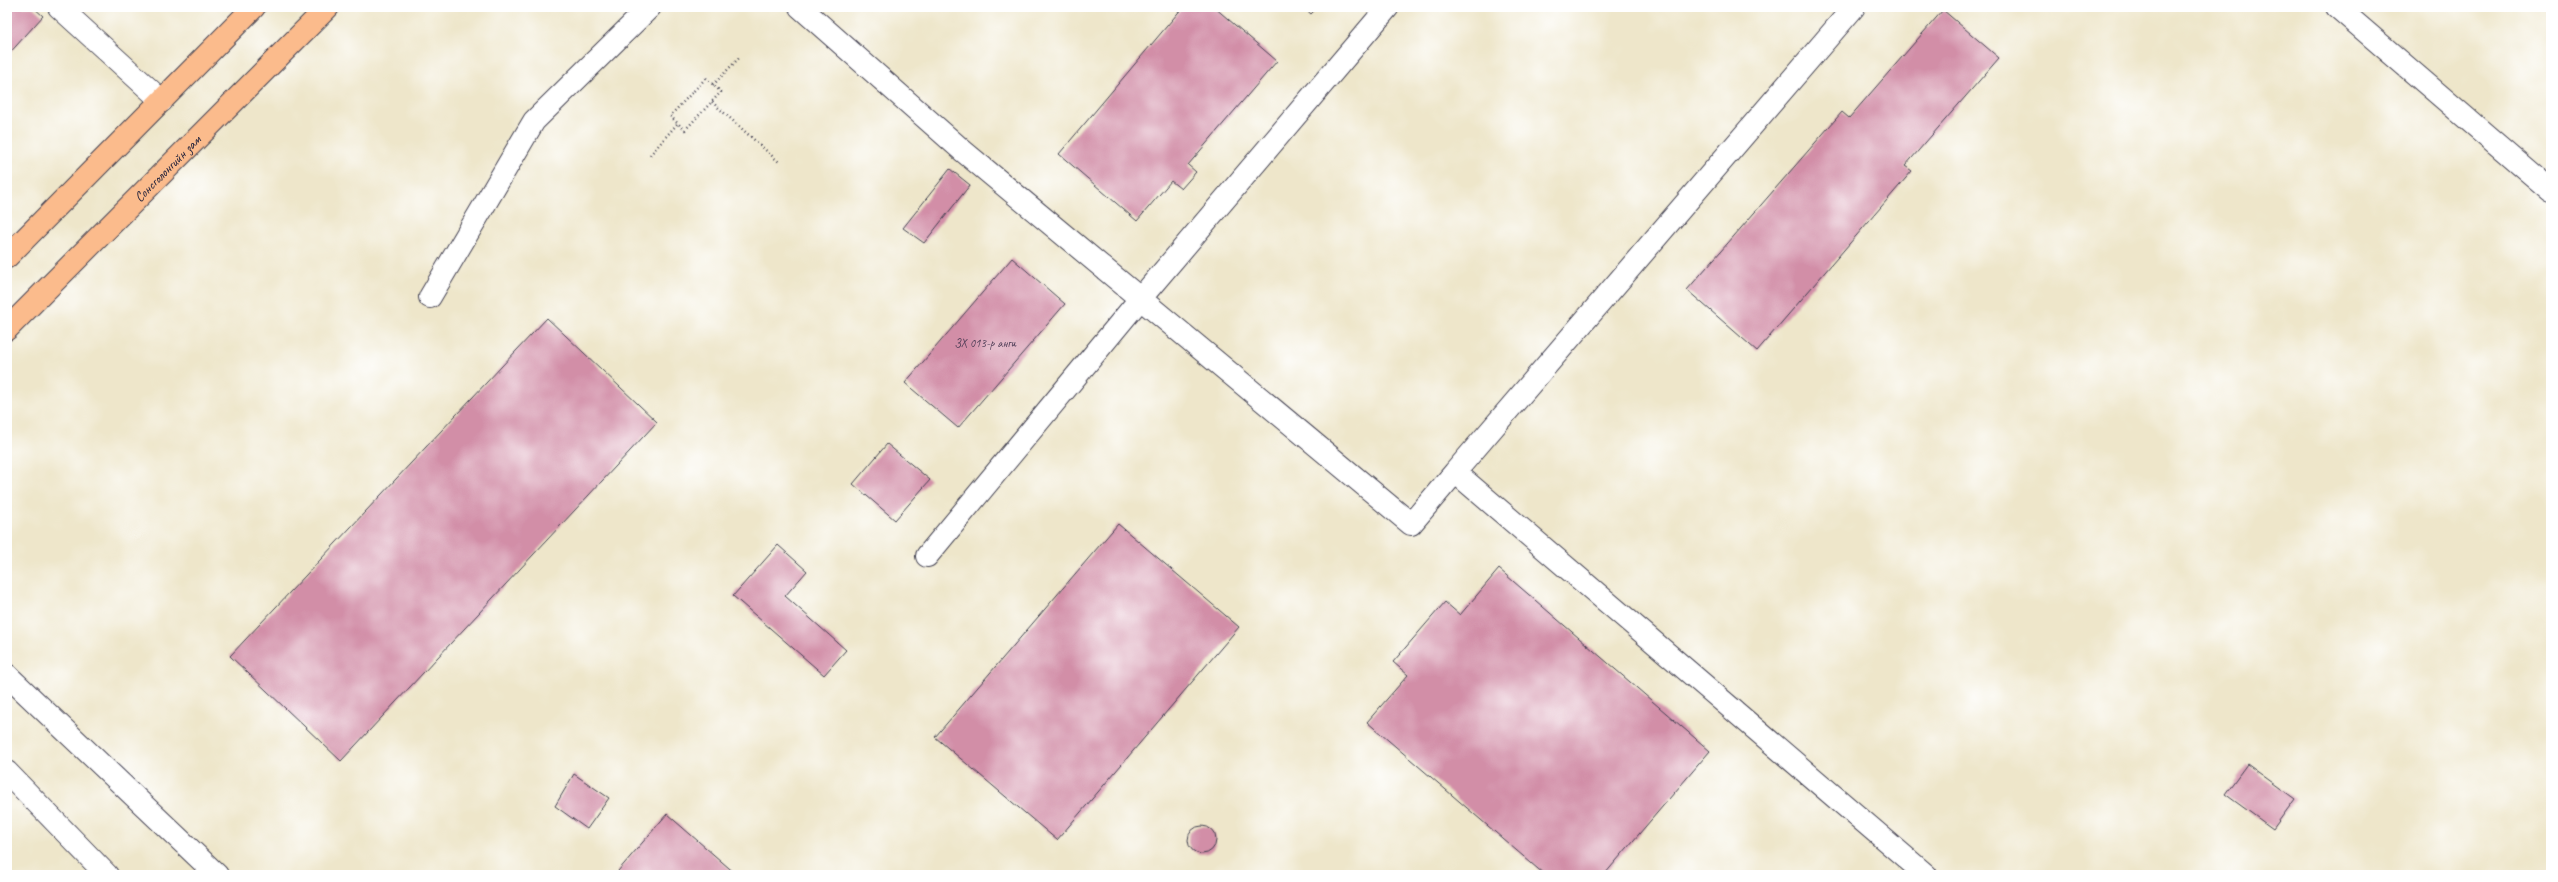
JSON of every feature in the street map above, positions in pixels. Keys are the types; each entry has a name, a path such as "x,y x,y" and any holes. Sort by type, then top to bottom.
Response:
{"main road":[{"path":"7,257 254,7"},
{"name":"Сонсголонгийн зам","path":"7,329 328,7"}],"lane":[{"path":"430,297 534,121 650,7"},
{"path":"800,7 962,151 1411,524 1854,7"},
{"path":"927,556 1140,299 1388,7"},
{"path":"2337,7 2551,191"},
{"path":"69,10 162,100"},
{"path":"1455,472 1926,875"},
{"path":"7,675 217,875"},
{"path":"7,772 107,875"}],"path":[{"path":"713,85 738,58"},
{"path":"706,78 713,85 721,92 686,130 670,116 706,78"},
{"path":"712,102 780,163"},
{"path":"650,155 678,123"}],"building":[{"path":"7,7 33,7 43,16 7,56"},
{"path":"1183,7 1214,7 1277,61 1188,165 1196,172 1181,189 1171,181 1137,221 1059,154"},
{"path":"1303,7 1318,7 1311,14"},
{"path":"1943,10 1999,58 1905,166 1912,171 1757,351 1687,290 1842,112 1849,118"},
{"path":"950,169 970,185 924,243 903,228"},
{"path":"1012,258 1065,304 958,428 905,383"},
{"path":"547,318 657,422 341,761 230,656"},
{"path":"887,444 930,480 895,520 853,484"},
{"path":"1118,524 1239,627 1057,840 935,737"},
{"path":"778,545 807,571 785,596 846,650 824,675 733,596"},
{"path":"1499,569 1710,751 1604,875 1545,875 1367,722 1408,675 1393,662 1445,602 1460,615"},
{"path":"2247,764 2295,799 2273,829 2225,794"},
{"path":"574,774 609,798 587,829 555,806"},
{"path":"667,814 737,875 622,875 618,871"},
{"path":"1202,826 1212,830 1216,840 1212,850 1202,854 1192,850 1188,840 1192,830"}]}
